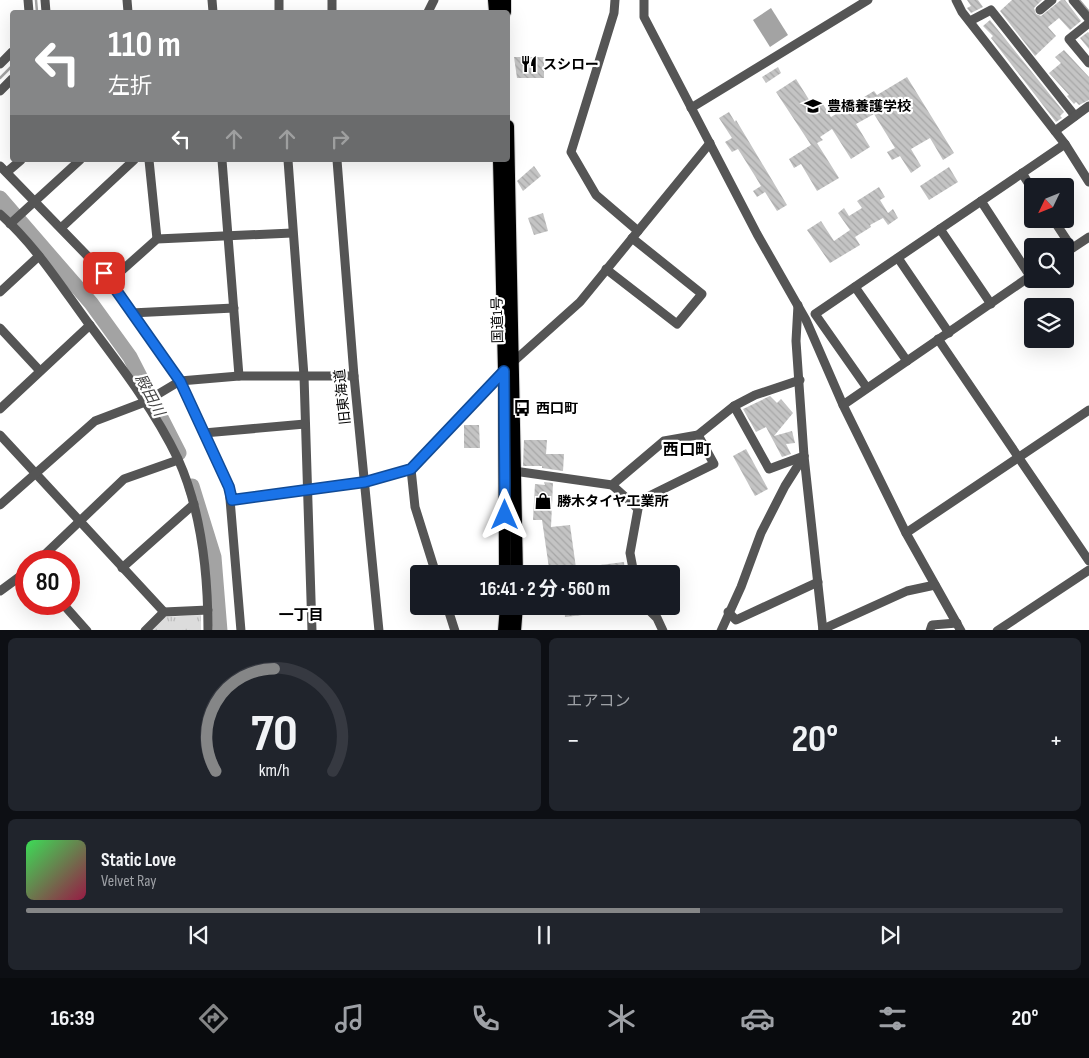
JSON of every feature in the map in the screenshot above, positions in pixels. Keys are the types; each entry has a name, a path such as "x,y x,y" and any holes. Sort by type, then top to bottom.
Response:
{"highway":[{"name":"国道1号","path":"499,162 517,565"},
{"name":"国道1号","path":"505,565 508,162"},
{"path":"504,630 505,615"},
{"path":"515,630 516,615"}],"street":[{"path":"606,270 677,324 702,294 635,235 596,195 571,152 614,13 615,0"},
{"path":"644,0 644,17 798,305 906,533 959,627"},
{"path":"691,108 868,0"},
{"path":"956,0 970,21 1065,144 1089,182"},
{"path":"1040,10 1052,0"},
{"path":"1073,0 1089,18"},
{"path":"970,21 991,10 1075,116"},
{"path":"1089,22 1069,39 1089,63"},
{"path":"0,64 10,54"},
{"path":"0,91 10,81"},
{"path":"1055,131 1089,106"},
{"path":"232,500 365,482 411,469 508,366 580,302 710,143"},
{"path":"867,388 815,314 1065,144"},
{"path":"7,172 18,162"},
{"path":"12,222 78,162"},
{"path":"61,228 132,162"},
{"path":"150,162 157,239"},
{"path":"222,162 239,376"},
{"path":"288,162 304,376 312,630"},
{"name":"旧東海道","path":"337,162 354,376 379,630"},
{"path":"0,166 110,281 175,383 204,433 229,487 232,500 241,630"},
{"path":"1022,173 1025,178"},
{"path":"981,201 1024,264"},
{"path":"0,214 12,222 39,256 147,400 178,460 194,504 203,545 208,630"},
{"path":"940,229 991,304"},
{"path":"110,281 157,239 228,234 292,233"},
{"path":"1074,247 1089,238"},
{"path":"0,292 39,256"},
{"path":"898,258 949,332"},
{"path":"844,405 1024,281"},
{"path":"855,287 907,361"},
{"path":"798,305 796,341 804,456 823,630 906,591 935,585"},
{"path":"131,313 234,308"},
{"path":"0,409 90,325"},
{"path":"0,328 40,372"},
{"path":"938,339 1089,561"},
{"path":"0,505 36,475 94,421 147,400 175,383 239,376 354,376"},
{"path":"612,485 664,441 698,435 734,406 755,395 800,380"},
{"path":"734,406 769,469 804,456"},
{"path":"906,533 1089,410"},
{"path":"204,433 305,424"},
{"path":"0,435 164,612"},
{"path":"633,504 714,464 698,435"},
{"path":"721,630 741,587 761,533 785,486 804,456"},
{"path":"49,550 124,479 178,460"},
{"path":"411,469 416,507 433,565"},
{"path":"514,471 612,485 638,509 630,553 632,565"},
{"path":"122,568 194,504"},
{"path":"997,630 1089,570"},
{"path":"0,591 15,580"},
{"path":"728,612 736,620 818,582"},
{"path":"145,630 164,612 208,610"},
{"path":"73,615 87,630"},
{"path":"450,615 455,630"},
{"path":"653,615 663,630"},
{"path":"930,630 932,625 959,627"}],"green space":[{"path":"201,615 201,630 151,630 164,617"}],"shaded area":[{"path":"771,8 788,35 770,47 753,20"}],"building":[{"path":"967,0 978,0 983,7 971,13 967,8 971,6"},
{"path":"1012,0 1042,0 1034,8 1036,14 1041,16 1061,0 1065,0 1081,21 1070,30 1059,18 1048,27 1056,36 1035,56 1000,11"},
{"path":"990,20 1064,112 1060,116 1062,118 1056,122 991,38 993,36 983,26"},
{"path":"1089,33 1089,49 1080,38"},
{"path":"1064,50 1089,77 1089,100 1079,105 1076,102 1074,104 1067,96 1069,95 1049,73 1061,63 1055,57"},
{"name":"スシロー","path":"514,57 544,57 544,78 517,78"},
{"path":"778,67 781,73 766,83 762,77"},
{"path":"907,77 954,153 943,160 930,138 911,149 921,166 911,173 900,156 892,160 887,152 895,148 874,114 856,124 870,147 851,159 832,129 820,137 823,140 817,143 839,178 817,191 801,164 794,168 789,159 811,145 776,92 796,79 813,106 821,101 831,117 874,91 877,95"},
{"path":"729,112 735,122 736,120 787,205 777,211 765,192 757,197 753,191 761,186 738,149 732,152 725,142 732,138 719,118"},
{"path":"534,166 541,176 523,191 517,181"},
{"path":"949,167 958,182 929,200 920,186"},
{"path":"879,187 885,197 880,200 888,213 893,209 898,218 888,225 883,218 870,225 871,227 855,237 860,245 830,263 807,230 821,221 834,241 850,230 838,213 844,208 849,216 862,208 857,201"},
{"path":"543,213 548,231 534,235 528,218"},
{"path":"770,396 777,403 781,399 793,413 774,436 792,431 795,443 786,444 791,454 782,457 766,427 756,432 743,409"},
{"path":"464,425 479,425 480,448 464,448"},
{"path":"524,440 547,440 546,454 564,454 563,471 542,468 542,466 523,466"},
{"path":"746,449 768,489 755,496 733,456"},
{"path":"544,482 553,483 551,527 570,525 576,565 549,565 542,520 533,520 535,484 545,485"},
{"path":"624,562 624,565 600,565"},
{"path":"565,615 582,615 565,617"}],"waterway":[{"path":"36,0 37,10"},
{"path":"1079,0 1089,12"},
{"path":"0,78 10,68"},
{"name":"殿田川","path":"0,198 91,303 130,357 179,453"},
{"name":"殿田川","path":"192,486 214,557 220,630"}],"place":[{"name":"スシロー","path":"529,64"},
{"name":"豊橋養護学校","path":"813,106"},
{"name":"西口町","path":"522,408"},
{"name":"勝木タイヤ工業所","path":"543,501"}],"district":[{"name":"西口町","path":"687,449"},
{"name":"一丁目","path":"301,615"}],"route":[{"path":"104,273 180,381 229,487 232,500 365,482 411,469 504,371 505,515"}]}
